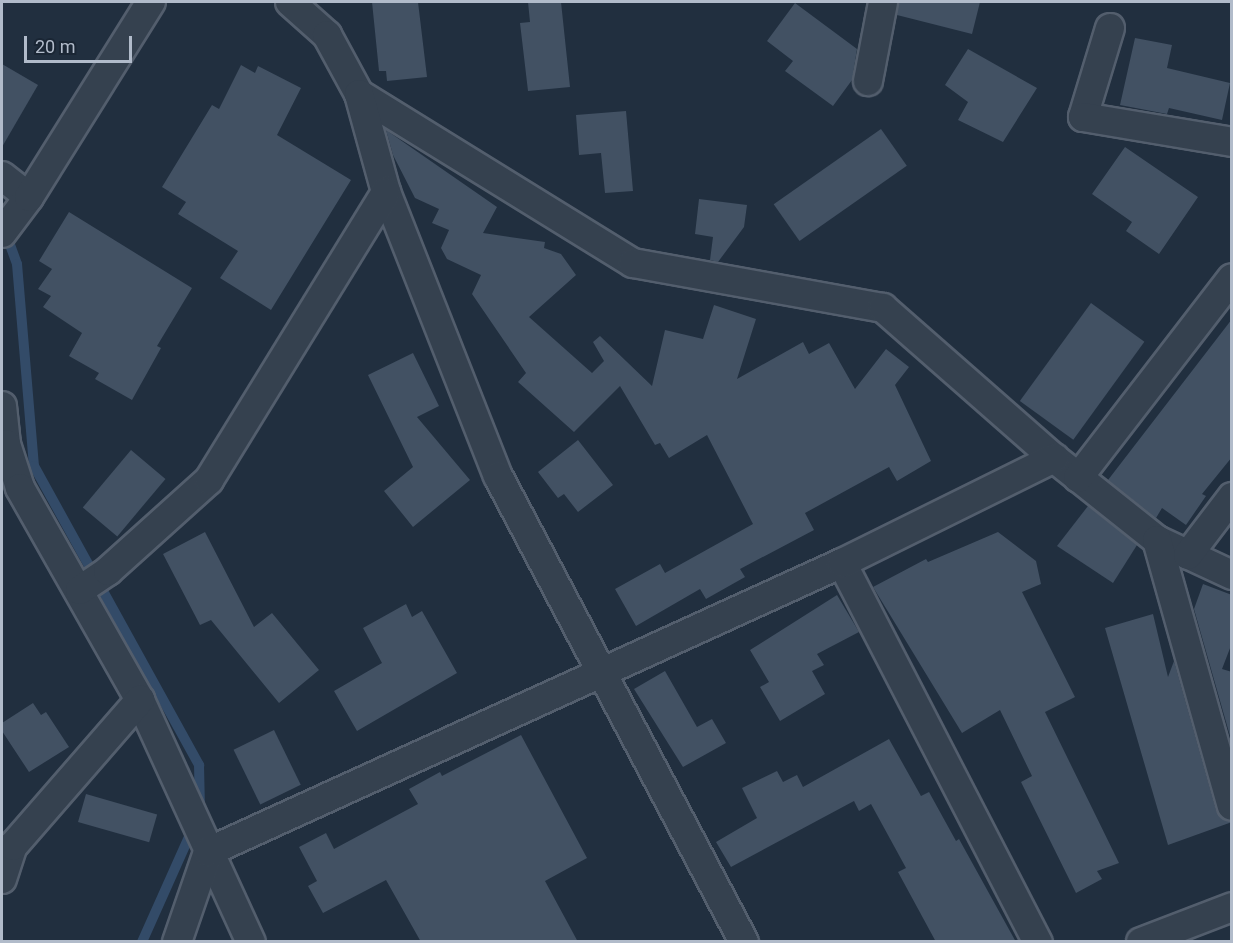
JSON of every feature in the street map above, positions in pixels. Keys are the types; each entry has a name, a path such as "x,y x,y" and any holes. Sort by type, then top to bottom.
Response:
{"street":[{"path":"2,232 29,197 151,2"},
{"path":"290,2 327,35 359,94 386,192 498,476 603,670 744,942"},
{"path":"868,81 883,2"},
{"path":"1110,28 1083,117 1232,142"},
{"path":"359,94 633,263 882,308 1054,458 1157,540 1232,574"},
{"path":"2,176 29,197"},
{"path":"80,590 108,571 209,480 386,192"},
{"path":"1078,478 1232,278"},
{"path":"2,405 6,444 20,489 80,590 140,700 251,942"},
{"path":"205,845 842,563 1054,458"},
{"path":"1188,555 1232,497"},
{"path":"1157,540 1232,806"},
{"path":"842,563 1038,942"},
{"path":"2,879 13,846 140,700"},
{"path":"177,942 205,845"},
{"path":"1141,942 1232,907"}],"building":[{"path":"372,2 418,2 427,77 387,81 386,71 379,71"},
{"path":"528,2 561,2 570,87 528,91 520,23 530,22"},
{"path":"899,2 980,2 972,34 897,15"},
{"path":"795,3 857,49 852,80 833,106 785,71 793,61 767,41"},
{"path":"1135,38 1172,45 1167,68 1230,83 1222,120 1169,108 1167,114 1120,105"},
{"path":"968,49 1037,88 1003,142 958,120 968,102 945,85"},
{"path":"2,64 38,85 2,147"},
{"path":"241,65 255,73 258,66 301,88 277,135 351,180 271,310 220,278 238,251 178,214 186,202 162,187 212,105 219,109"},
{"path":"626,111 633,191 605,193 601,153 579,155 576,115"},
{"path":"881,129 907,166 800,241 774,204"},
{"path":"386,130 497,207 483,233 545,242 544,248 561,254 576,275 529,317 592,373 604,361 593,342 600,336 652,386 665,330 703,339 714,305 756,319 737,379 803,342 809,354 829,343 855,389 886,349 909,367 895,385 931,461 897,481 889,467 805,513 814,530 740,569 745,577 706,599 700,589 636,626 615,589 660,564 665,573 753,524 707,435 669,458 660,443 655,445 620,386 574,432 518,382 526,373 472,294 481,275 447,259 441,248 449,230 432,223 439,209 415,198 393,155"},
{"path":"1125,147 1198,197 1159,254 1126,231 1132,222 1092,194"},
{"path":"699,199 747,205 744,227 718,262 710,260 713,237 695,234"},
{"path":"69,212 192,288 157,346 161,348 132,400 95,379 99,373 69,356 82,333 43,307 51,296 38,289 52,269 39,261"},
{"path":"1091,303 1144,342 1073,440 1020,401"},
{"path":"1232,319 1232,457 1202,494 1206,496 1186,525 1162,508 1156,518 1108,480"},
{"path":"413,353 439,406 417,417 470,480 413,527 384,491 413,467 368,375"},
{"path":"578,440 613,485 578,512 564,494 558,498 538,472"},
{"path":"131,450 165,479 117,536 83,507"},
{"path":"1088,506 1137,545 1113,583 1057,546"},
{"path":"205,532 254,627 272,613 319,670 279,703 211,620 200,625 163,554"},
{"path":"998,532 1036,561 1041,584 1022,592 1075,697 1045,712 1119,863 1097,871 1102,879 1076,893 1021,782 1032,776 1000,710 962,733 873,587 926,559 928,562"},
{"path":"1203,584 1232,595 1232,643 1222,669 1232,672 1232,743 1194,609"},
{"path":"837,595 859,632 817,654 824,665 812,671 825,694 780,721 760,687 769,682 750,650"},
{"path":"406,604 412,617 422,611 457,673 357,731 334,691 382,663 363,628"},
{"path":"1153,614 1168,677 1174,661 1216,810 1221,818 1232,822 1168,845 1105,628"},
{"path":"665,671 697,727 712,719 726,743 683,767 634,689"},
{"path":"33,703 41,715 46,712 69,747 29,772 2,731 2,723"},
{"path":"274,730 301,785 260,805 234,750"},
{"path":"521,735 587,858 545,881 578,942 421,942 386,880 323,913 308,886 317,881 299,847 326,833 334,849 418,804 409,789 440,772 442,776"},
{"path":"889,739 921,796 929,792 956,841 959,839 1016,942 936,942 898,872 906,868 871,804 859,811 854,801 731,867 716,842 757,818 742,788 777,771 783,782 797,775 803,787"},
{"path":"86,794 157,814 149,842 78,822"}],"waterway":[{"path":"5,231 17,264 34,466 199,765 200,809"},
{"path":"142,942 194,826"}]}
